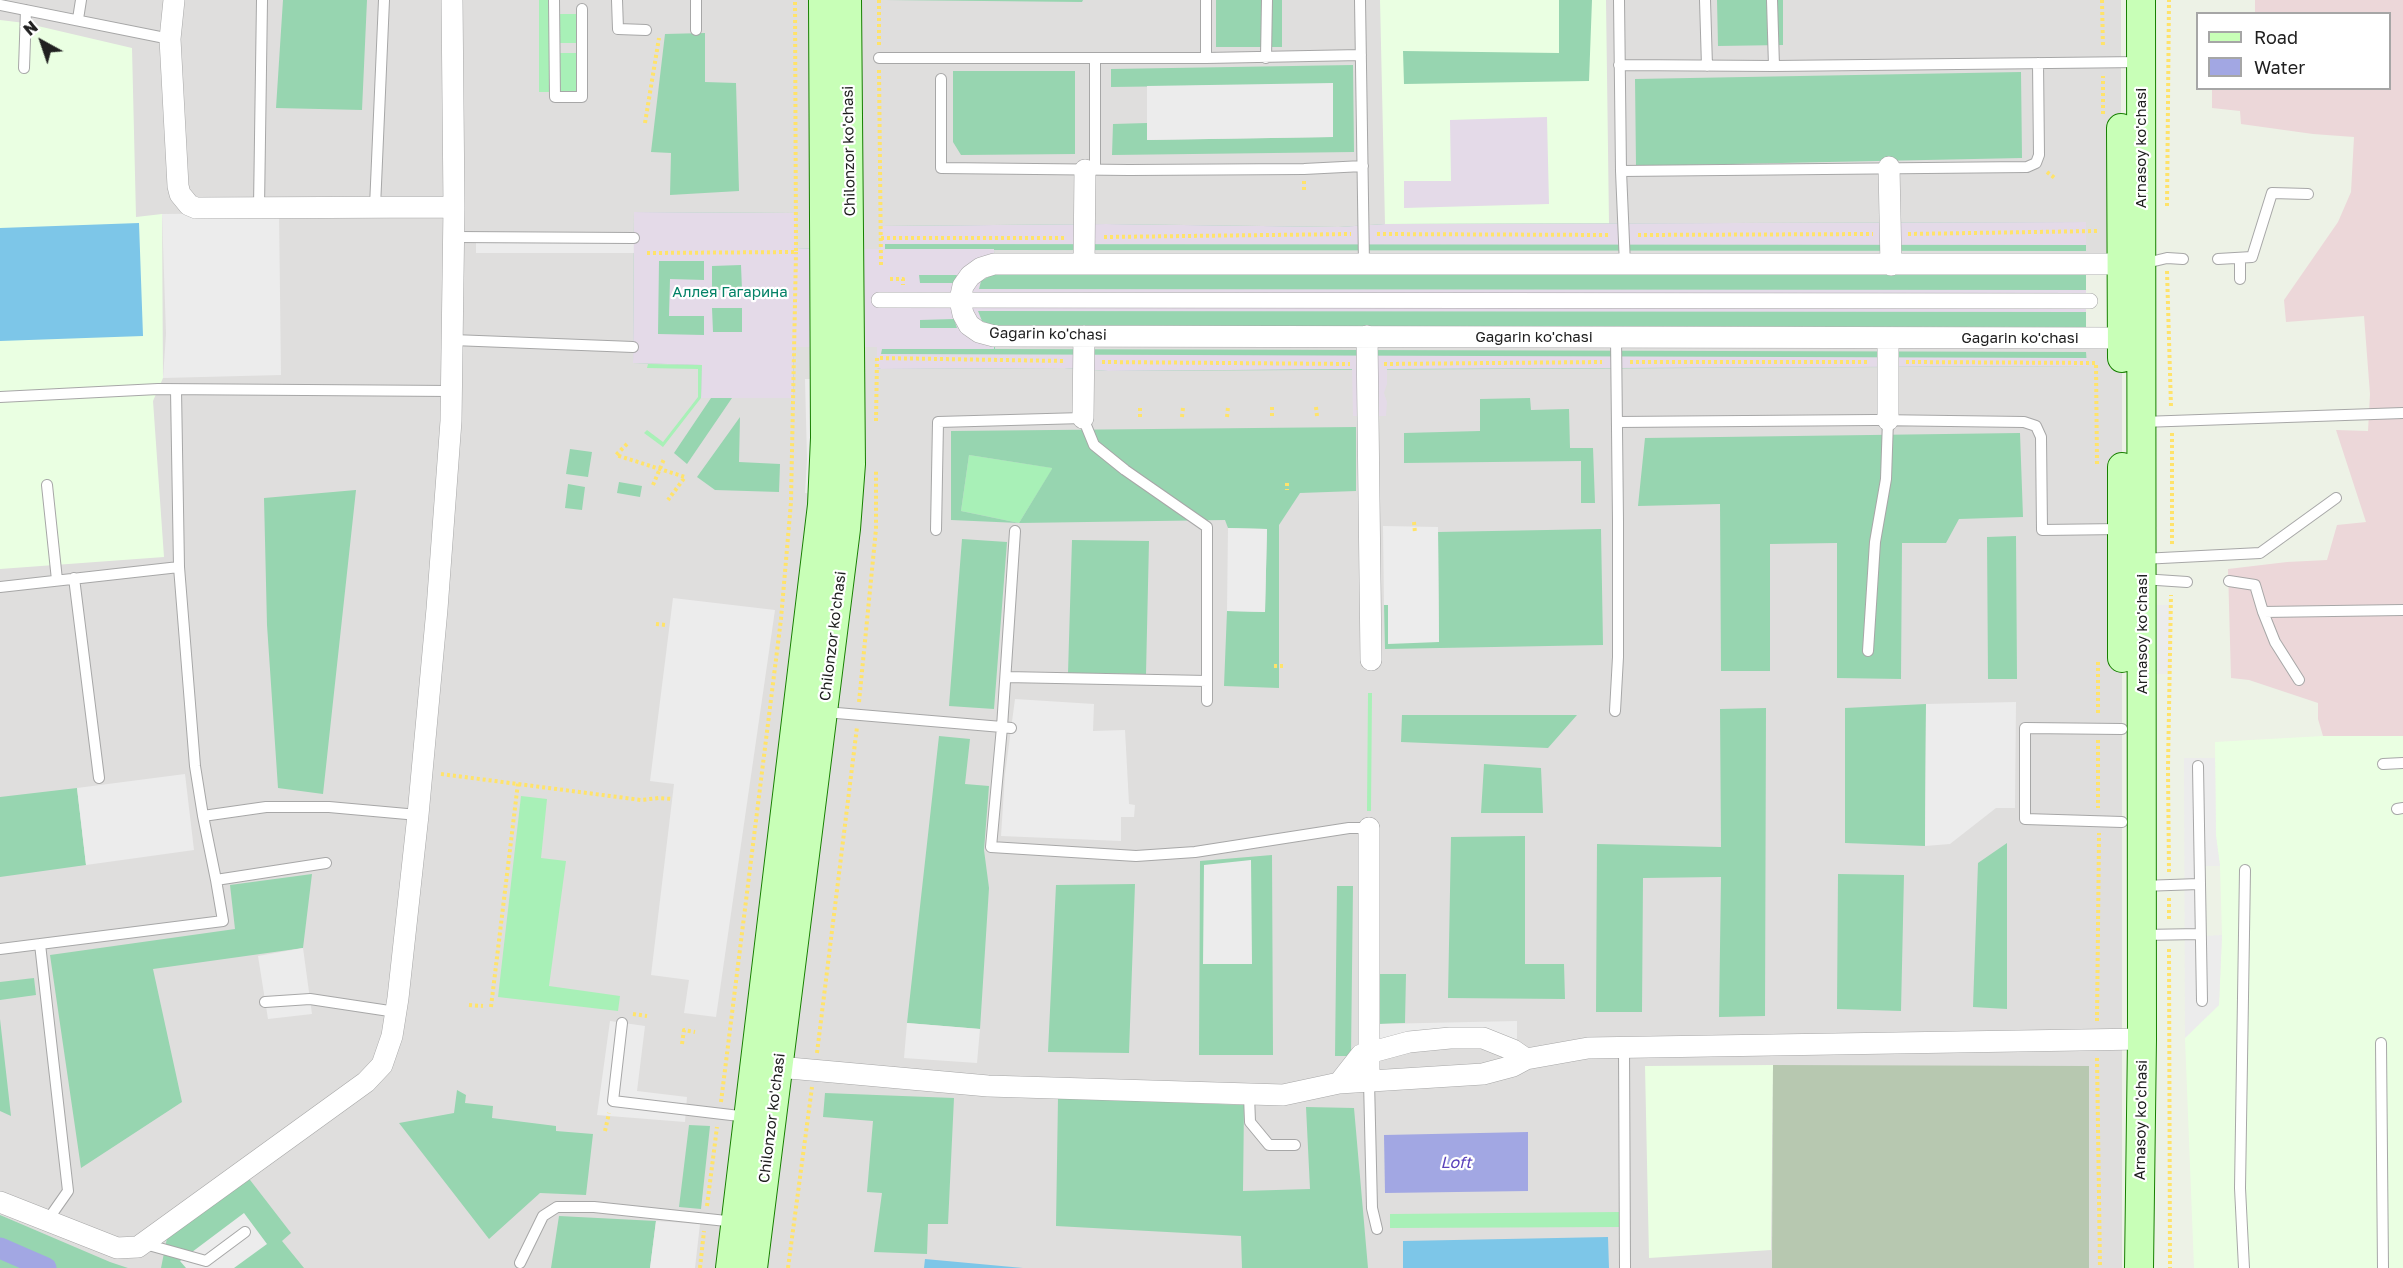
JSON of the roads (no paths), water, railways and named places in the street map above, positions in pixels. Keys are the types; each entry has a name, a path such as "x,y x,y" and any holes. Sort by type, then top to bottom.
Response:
{"main road":[{"name":"Chilonzor ko'chasi","path":"753,1268 767,1066 810,711 825,450 823,0"},
{"name":"Chilonzor ko'chasi","path":"810,711 846,528 852,440 848,0"},
{"name":"Arnasoy ko'chasi","path":"2121,0 2131,62 2143,262 2131,339 2110,729 2110,821 2120,1039 2139,1268"},
{"name":"Arnasoy ko'chasi","path":"2131,62 2140,0"},
{"name":"Arnasoy ko'chasi","path":"2122,1268 2120,1039 2155,935 2142,569 2141,422 2131,339"},
{"name":"Chilonzor ko'chasi","path":"730,1268 748,1118 767,1066"}],"street":[{"path":"174,0 170,39 180,194 186,202 196,208 454,207"},
{"path":"0,1202 117,1248 134,1248 145,1244 375,1074 382,1065 388,1050 396,1012 418,815 437,609 452,391 454,207 452,0"},
{"path":"1889,167 1891,264"},
{"path":"1084,264 1090,170"},
{"path":"960,300 966,281 975,272 987,266 2143,262"},
{"path":"879,300 2090,301"},
{"name":"Gagarin ko'chasi","path":"960,300 963,314 969,325 987,334 2131,339"},
{"path":"1083,418 1084,336"},
{"path":"1367,336 1371,660"},
{"path":"1888,338 1888,420"},
{"path":"1369,828 1368,955 1371,1053 1369,1081"},
{"path":"1483,1038 1483,1074"},
{"path":"1339,1083 1361,1055 1409,1042 1483,1038 1513,1050 1526,1059"},
{"path":"767,1066 988,1086 1283,1095 1339,1083 1483,1074 1513,1066 1526,1059 1588,1048 2120,1039"}],"lane":[{"path":"78,19 81,0"},
{"path":"259,207 262,0"},
{"path":"375,207 384,0"},
{"path":"554,0 555,97 582,97 582,9"},
{"path":"616,0 618,29 646,30"},
{"path":"696,0 696,30"},
{"path":"1206,0 1206,58"},
{"path":"1266,58 1267,0"},
{"path":"1360,0 1364,264"},
{"path":"1619,0 1621,171 1625,265"},
{"path":"1705,0 1707,66"},
{"path":"1772,0 1774,66"},
{"path":"0,5 170,39"},
{"path":"24,68 26,10"},
{"path":"879,58 1266,58 1361,55"},
{"path":"1090,170 1095,59"},
{"path":"1619,65 1774,66 2131,62"},
{"path":"1621,171 2027,167 2036,163 2039,155 2038,63"},
{"path":"941,78 941,168 1304,169 1363,166"},
{"path":"2218,260 2252,257 2272,193 2308,194"},
{"path":"454,237 634,238"},
{"path":"2240,258 2240,279"},
{"path":"2143,262 2182,259"},
{"path":"1615,711 1618,657 1616,337"},
{"path":"453,340 633,346"},
{"path":"0,397 176,390 452,391"},
{"path":"0,949 223,921 195,766 179,567 176,390"},
{"path":"2141,422 2403,413"},
{"path":"936,530 938,422 1083,418 1094,445 1125,470 1207,527 1207,701"},
{"path":"1617,422 1888,420 2024,422 2036,426 2041,437 2042,530 2121,529"},
{"path":"1869,651 1875,542 1886,479 1888,420"},
{"path":"47,485 57,580"},
{"path":"2142,569 2172,558 2260,553 2336,498"},
{"path":"1015,531 1006,677 1006,727 991,847 1136,856 1195,852 1349,828 1369,828"},
{"path":"0,586 179,567"},
{"path":"2142,569 2171,582 2187,582"},
{"path":"74,578 99,778"},
{"path":"2229,581 2255,585 2275,642 2299,681"},
{"path":"2263,612 2403,610"},
{"path":"1006,677 1207,681"},
{"path":"810,711 1006,727"},
{"path":"2110,729 2025,728 2025,819 2110,821"},
{"path":"2383,764 2403,763"},
{"path":"2198,766 2202,1001"},
{"path":"203,816 266,807 308,807 418,815"},
{"path":"216,880 326,863"},
{"path":"2244,1268 2240,1188 2245,870"},
{"path":"2155,886 2199,884"},
{"path":"2155,935 2200,934"},
{"path":"40,944 68,1191 46,1221"},
{"path":"265,1002 310,999 396,1012"},
{"path":"622,1023 613,1101 748,1118"},
{"path":"2381,1043 2383,1268"},
{"path":"1624,1046 1625,1268"},
{"path":"1369,1081 1372,1208 1377,1229"},
{"path":"1249,1095 1250,1122 1269,1145 1295,1145"},
{"path":"520,1263 543,1216 557,1207 594,1208 736,1222"},
{"path":"145,1244 206,1261 245,1232"}],"water":[{"name":"Loft","path":"1528,1132 1528,1191 1385,1193 1384,1135"}],"waterway":[{"path":"0,1248 46,1268"}],"park label":[{"name":"Аллея Гагарина","path":"730,292"}]}
